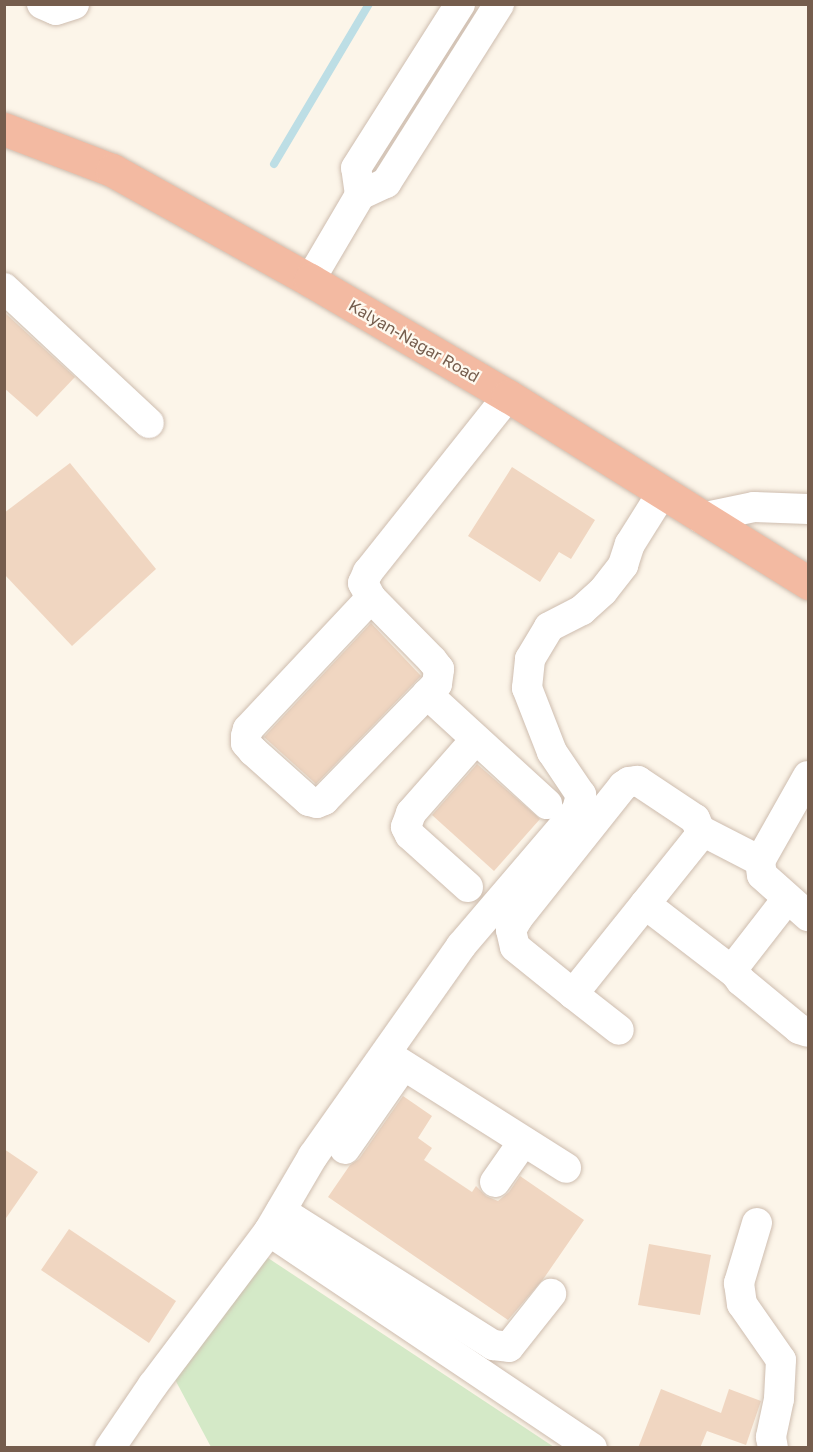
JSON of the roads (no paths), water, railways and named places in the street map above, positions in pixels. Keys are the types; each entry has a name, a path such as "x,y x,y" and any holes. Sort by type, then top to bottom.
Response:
{"highway":[{"name":"Kalyan-Nagar Road","path":"4,129 112,170 310,280 508,396 700,518 808,583"}],"street":[{"path":"42,4 56,10 74,4"},
{"path":"360,195 356,168 460,4"},
{"path":"310,280 360,195 386,183 499,4"},
{"path":"4,288 149,423"},
{"path":"371,598 248,729 246,742 309,801 317,803 324,800 437,684 439,669 371,598 363,583 368,572 508,396"},
{"path":"345,1149 461,946 577,810 580,795 552,752 526,687 530,659 549,627 582,610 603,591 623,565 630,544 662,493"},
{"path":"700,518 754,507 808,509"},
{"path":"427,694 547,804"},
{"path":"468,886 410,835 406,827 411,813 476,739"},
{"path":"735,973 735,966 798,908 762,875 760,861 808,777"},
{"path":"573,994 698,838 699,823 690,814 638,781 629,782 518,918 511,930 514,947 573,994 619,1030"},
{"path":"700,830 760,861"},
{"path":"645,904 735,973 741,981 800,1029 808,1032"},
{"path":"394,1060 566,1168"},
{"path":"110,1448 153,1385 275,1221 314,1156 394,1060"},
{"path":"495,1182 524,1142"},
{"path":"275,1221 494,1345 509,1347 521,1335 551,1294"},
{"path":"275,1221 592,1448"},
{"path":"757,1223 739,1283 742,1304 781,1360 779,1399 771,1437 773,1448"}],"waterway":[{"path":"274,164 369,4"}]}
